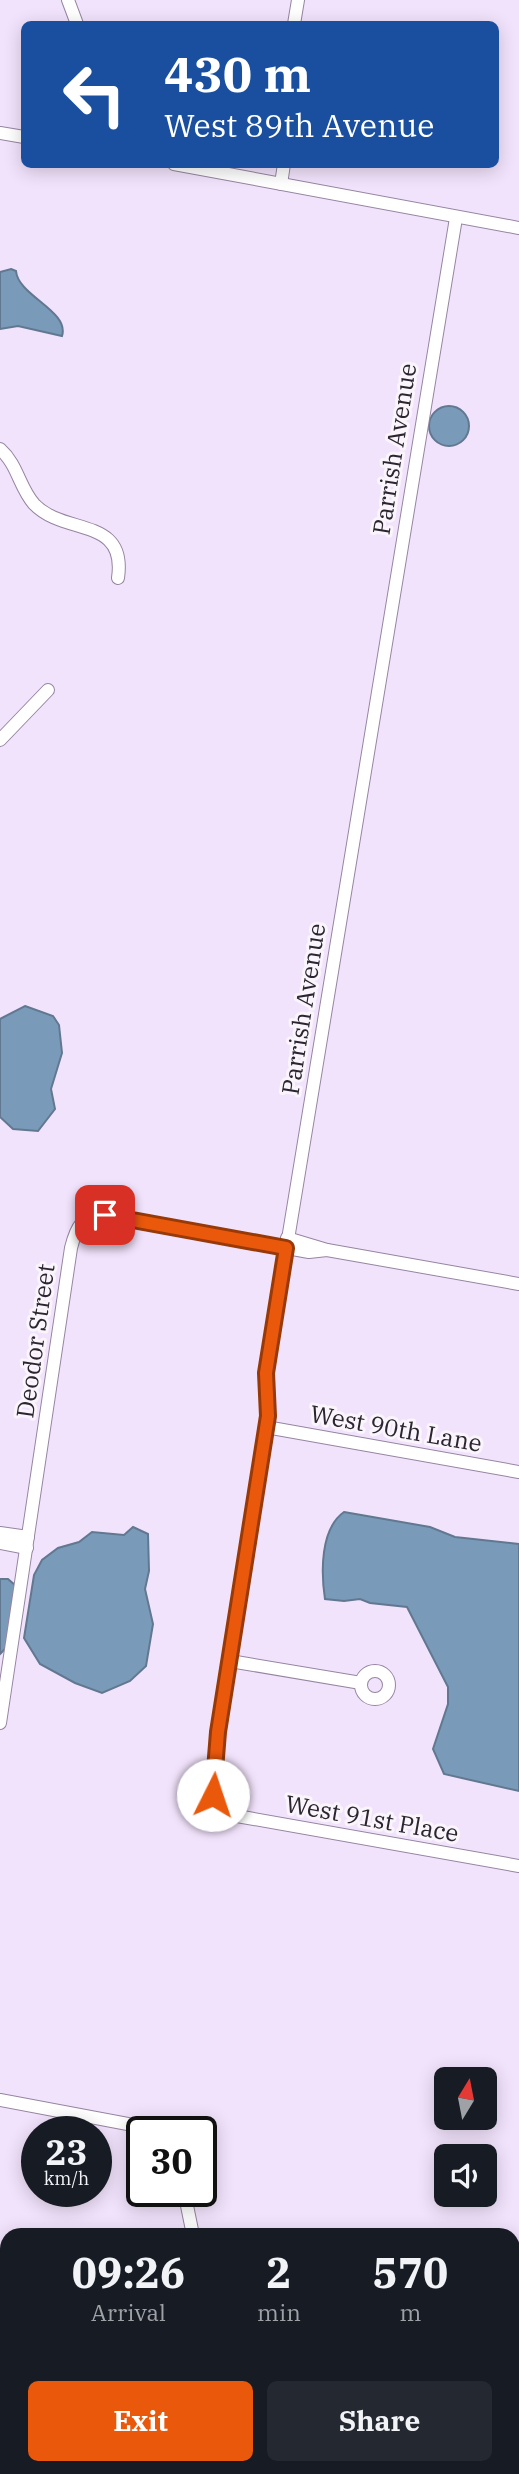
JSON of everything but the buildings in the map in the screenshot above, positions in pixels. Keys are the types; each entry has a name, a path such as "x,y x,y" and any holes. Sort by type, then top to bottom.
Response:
{"street":[{"path":"68,0 76,21"},
{"path":"294,21 298,0"},
{"path":"0,133 21,136"},
{"path":"195,168 519,228"},
{"path":"281,184 283,168"},
{"name":"Parrish Avenue","path":"219,1807 213,1795 213,1774 266,1427 266,1373 456,218"},
{"path":"0,449 12,461 28,496 39,509 59,520 99,533 114,545 120,558 118,578"},
{"path":"0,740 48,691"},
{"name":"Deodor Street","path":"0,1723 75,1232 86,1219 105,1215 287,1243"},
{"path":"287,1243 309,1252 327,1250 519,1284"},
{"name":"West 90th Lane","path":"266,1427 519,1472"},
{"path":"0,1533 28,1543"},
{"path":"0,1543 28,1543"},
{"path":"230,1661 361,1683"},
{"name":"West 91st Place","path":"219,1807 237,1816 519,1866"},
{"path":"0,2100 126,2124"},
{"path":"187,2207 192,2228"}],"water":[{"path":"11,269 16,271 25,288 58,319 62,336 18,326 0,329 0,272"},
{"path":"449,406 463,412 469,426 463,440 449,446 435,440 429,426 435,412"},
{"path":"25,1006 53,1016 59,1025 62,1053 51,1089 55,1109 38,1131 13,1129 0,1117 0,1019"},
{"path":"344,1512 430,1527 455,1537 519,1544 519,1791 444,1774 433,1749 448,1704 448,1687 407,1607 370,1603 360,1599 325,1599 323,1565 326,1540 330,1529"},
{"path":"133,1527 148,1534 149,1571 145,1589 153,1624 146,1666 130,1681 102,1693 75,1683 40,1664 24,1638 34,1575 42,1560 58,1548 79,1542 92,1532 124,1535"},
{"path":"0,1579 8,1579 16,1586 6,1648 0,1654"}],"route":[{"path":"105,1215 286,1248 265,1382 268,1416 218,1732 213,1795"}]}
